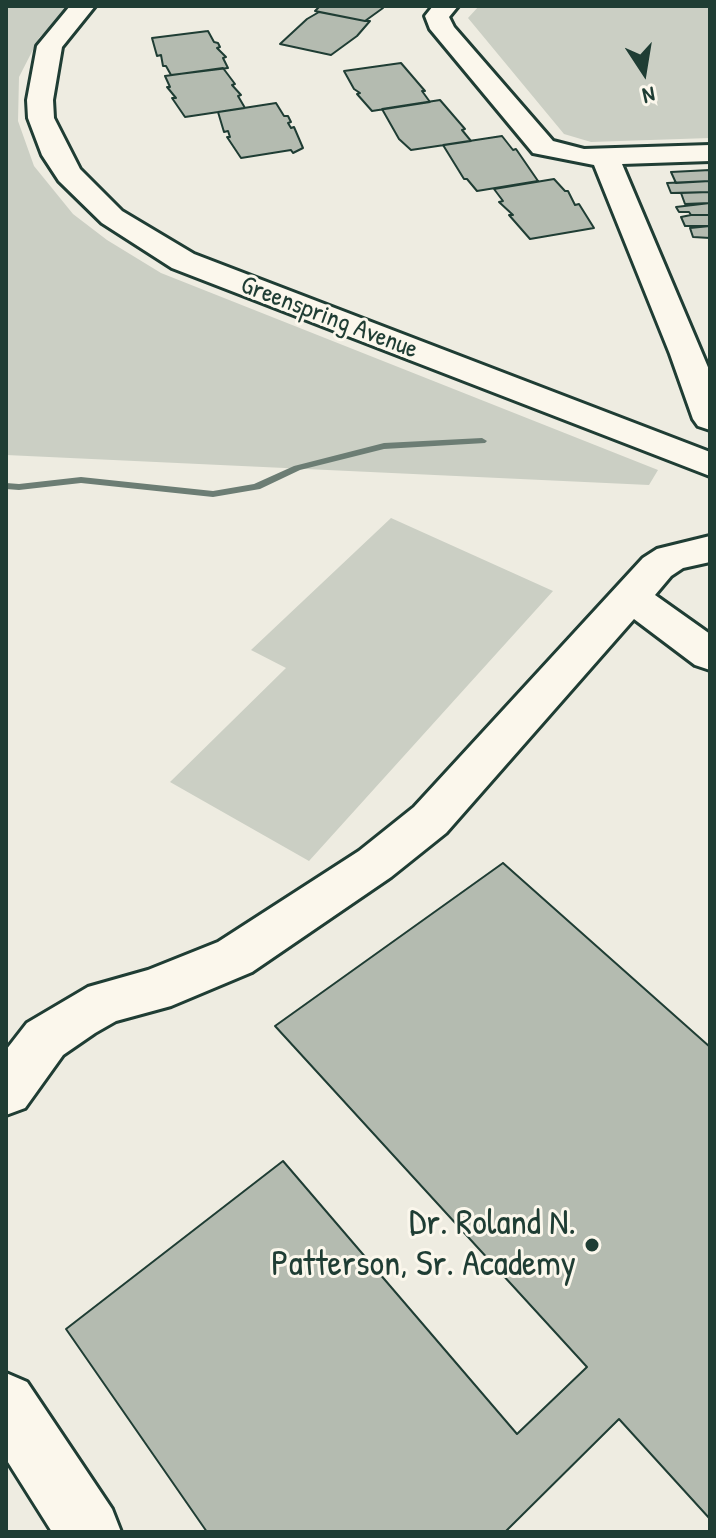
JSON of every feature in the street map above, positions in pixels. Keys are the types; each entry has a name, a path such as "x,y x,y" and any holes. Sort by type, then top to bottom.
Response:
{"main road":[{"name":"Greenspring Avenue","path":"83,6 50,46 40,100 41,118 56,155 89,197 112,217 183,261 710,465"},
{"path":"44,74 82,27 105,6"},
{"path":"446,6 437,16 442,29 534,140 556,153 605,158 710,153"},
{"path":"605,158 687,354 710,419"},
{"path":"6,1091 45,1039 77,1017 106,1002 153,991 235,957 375,864 430,820 657,567 671,558 710,549"},
{"path":"631,597 710,655"},
{"path":"6,1403 89,1532"}],"shaded area":[{"path":"6,6 71,6 39,38 19,77 18,121 34,166 73,214 107,240 161,273 658,470 649,485 6,455"},
{"path":"479,6 710,6 710,138 591,142 564,134 468,18"},
{"path":"391,518 553,591 309,861 170,782 286,668 251,650"}],"building":[{"path":"320,6 383,8 365,21 315,11"},
{"path":"319,12 370,21 357,36 331,55 280,44"},
{"path":"208,31 226,57 223,58 228,68 171,75 163,66 161,55 157,56 152,38"},
{"path":"401,63 425,91 422,91 430,102 372,111 357,94 360,93 354,89 344,71"},
{"path":"223,68 235,84 232,85 241,95 238,96 245,108 185,117 172,98 176,98 167,87 170,87 165,76"},
{"path":"440,100 465,129 462,130 471,141 411,150 399,139 382,109"},
{"path":"276,103 284,116 288,116 291,122 288,123 291,128 294,127 303,148 293,153 291,150 241,158 227,137 230,137 228,131 224,132 218,112"},
{"path":"502,136 513,150 516,149 538,181 477,191 464,179 443,145"},
{"path":"710,170 710,181 676,183 671,172"},
{"path":"554,179 568,191 575,205 579,204 594,228 530,239 499,202 503,201 494,189"},
{"path":"710,181 710,192 671,193 667,183"},
{"path":"710,192 710,203 685,204 681,193"},
{"path":"710,203 710,215 691,215 689,212 679,212 676,207"},
{"path":"710,215 710,226 685,226 681,217"},
{"path":"710,226 710,238 693,237 690,228"},
{"name":"Dr. Roland N. Patterson, Sr. Academy","path":"503,863 710,1047 710,1519 619,1419 505,1532 207,1532 66,1329 283,1161 517,1434 587,1367 275,1026"}],"waterway":[{"path":"6,486 81,480 213,494 256,487 297,468 384,446 482,441"}],"place":[{"name":"Dr. Roland N. Patterson, Sr. Academy","path":"592,1245"}]}
